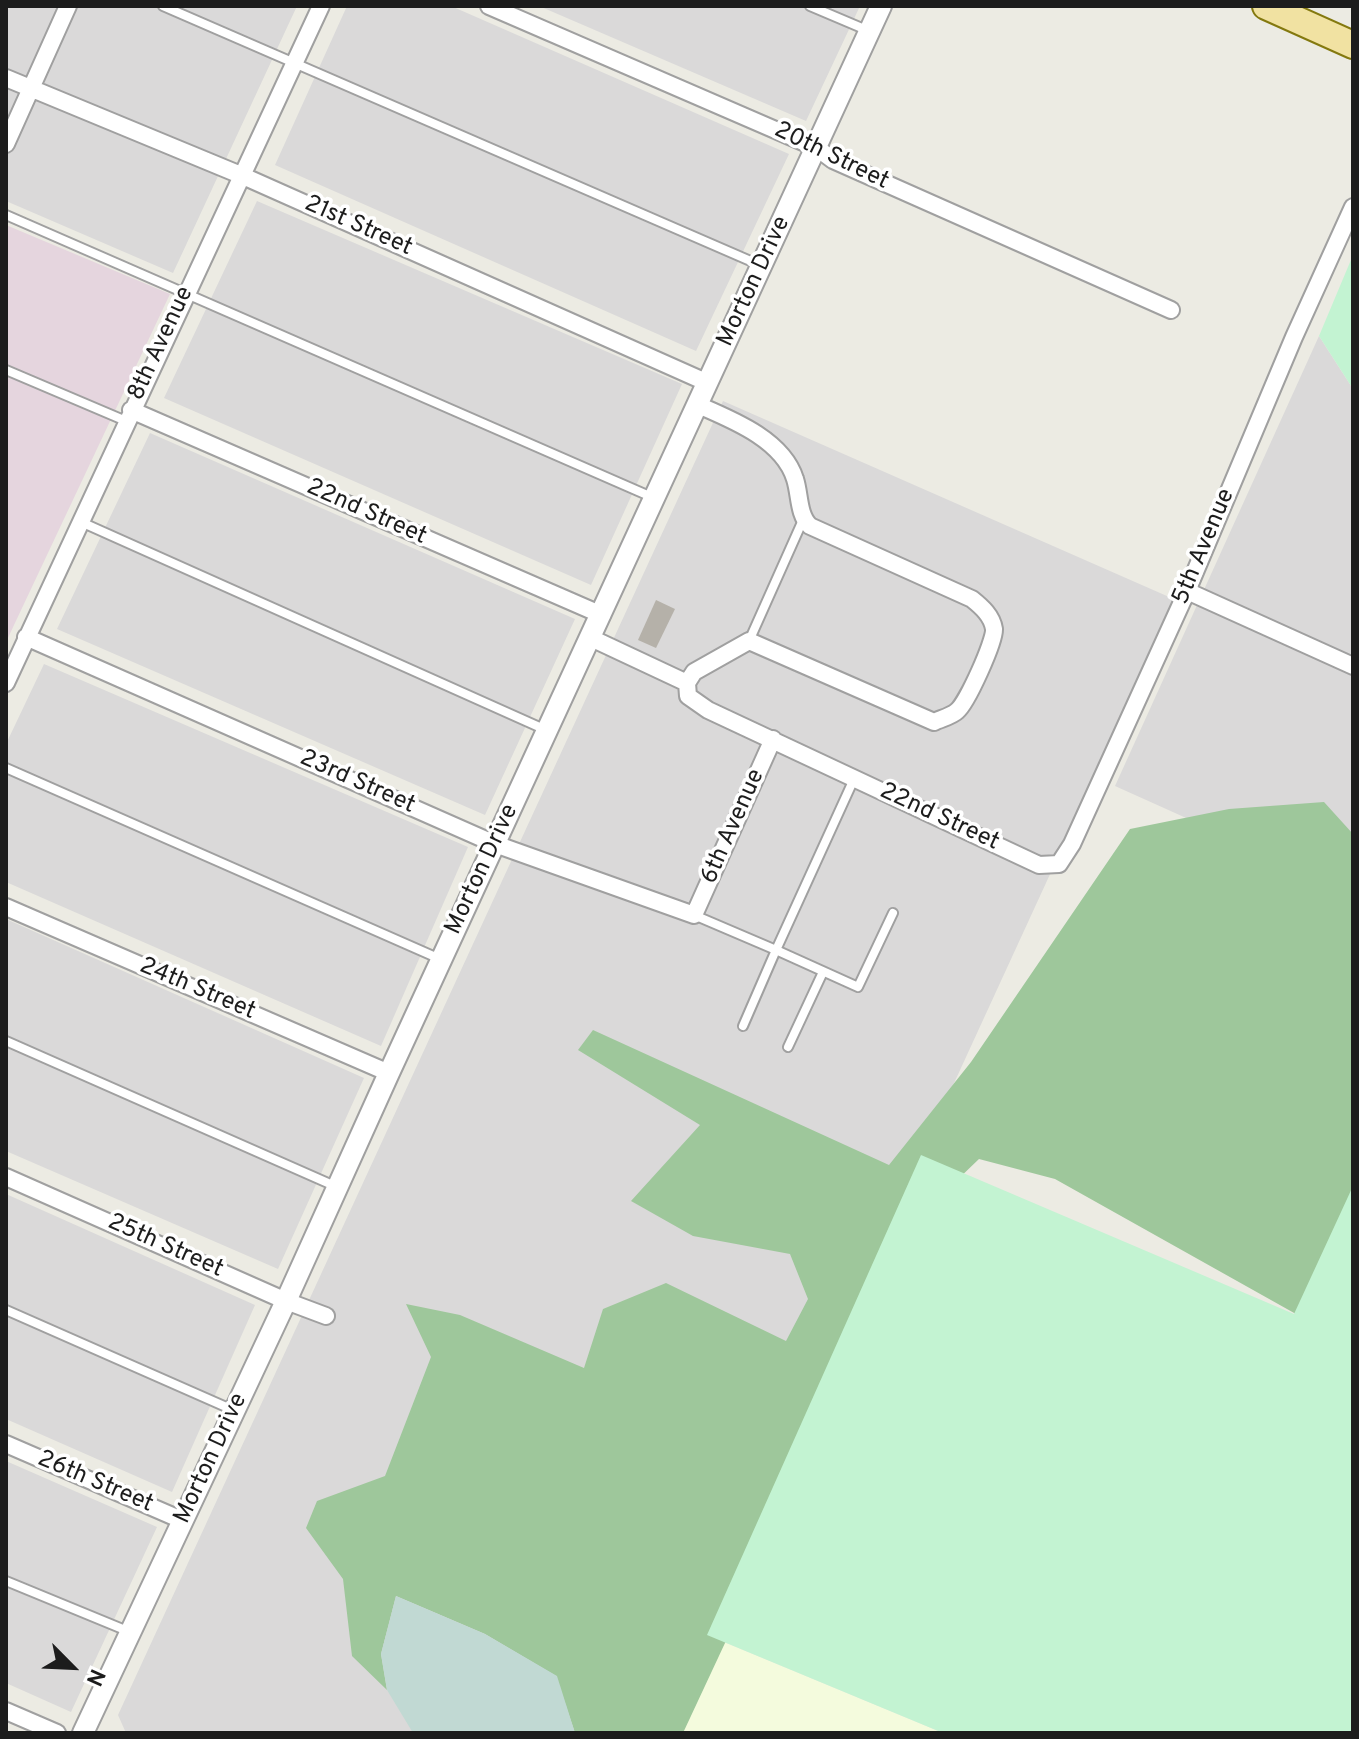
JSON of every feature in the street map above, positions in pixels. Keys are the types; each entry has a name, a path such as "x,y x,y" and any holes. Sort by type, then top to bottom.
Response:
{"main road":[{"path":"1266,6 1353,45"}],"street":[{"path":"6,144 68,6"},
{"name":"8th Avenue","path":"8,676 321,6"},
{"name":"20th Street","path":"489,6 817,148 833,160 1171,310"},
{"name":"Morton Drive","path":"83,1733 286,1301 881,6"},
{"name":"21st Street","path":"6,78 243,176 708,383"},
{"name":"5th Avenue","path":"1039,865 1059,864 1072,844 1187,591 1294,337 1353,207"},
{"path":"687,683 694,672 749,641 934,722 958,711 994,638 994,626 981,606 972,599 810,526 803,520 799,494 788,460 762,439 698,405"},
{"name":"22nd Street","path":"129,416 602,615"},
{"path":"1187,591 1353,666"},
{"name":"23rd Street","path":"26,637 495,844 694,915"},
{"name":"22nd Street","path":"591,638 687,683 688,696 696,703 1039,865"},
{"name":"6th Avenue","path":"694,915 773,739"},
{"name":"24th Street","path":"6,907 389,1073"},
{"name":"25th Street","path":"6,1177 326,1316"},
{"name":"26th Street","path":"6,1444 184,1521"},
{"path":"6,1712 32,1733"},
{"path":"6,1712 57,1733"}],"lane":[{"path":"163,6 763,267"},
{"path":"810,6 870,31"},
{"path":"6,215 655,498"},
{"path":"6,370 129,416"},
{"path":"749,641 803,520"},
{"path":"81,522 546,731"},
{"path":"6,768 441,959"},
{"path":"743,1026 855,778"},
{"path":"694,915 858,987 893,913"},
{"path":"788,1047 823,972"},
{"path":"6,1041 338,1188"},
{"path":"6,1310 234,1410"},
{"path":"6,1581 131,1632"}],"shaded area":[{"path":"6,6 297,6 173,273 6,201"},
{"path":"347,6 451,6 789,154 696,351 275,165"},
{"path":"539,6 860,6 806,121"},
{"path":"257,201 682,384 591,585 164,398"},
{"path":"6,225 170,294 6,642"},
{"path":"1353,255 1353,389 1319,336"},
{"path":"1319,336 1353,389 1353,893 1115,786"},
{"path":"723,401 1176,600 921,1155 664,1733 126,1733 118,1715"},
{"path":"150,433 575,619 485,815 57,629"},
{"path":"44,664 468,847 381,1046 6,882 6,744"},
{"path":"6,919 364,1078 278,1269 6,1151"},
{"path":"921,1155 1294,1314 1353,1186 1353,1733 943,1733 707,1635"},
{"path":"6,1194 255,1305 172,1492 6,1419"},
{"path":"6,1461 157,1527 71,1712 6,1683"},
{"path":"396,1596 485,1634 557,1676 575,1733 413,1733 387,1690 381,1654"},
{"path":"707,1635 943,1733 664,1733"}],"green space":[{"path":"1324,802 1353,834 1353,1346 1055,1179 979,1159 928,1208 683,1733 575,1733 556,1676 485,1634 396,1596 381,1654 387,1690 352,1656 343,1579 306,1528 317,1501 385,1476 431,1357 406,1304 460,1315 584,1368 603,1309 666,1283 786,1341 808,1299 790,1254 693,1236 631,1201 700,1125 578,1050 593,1030 889,1165 971,1062 1130,829 1229,809"}],"building":[{"path":"656,600 675,609 656,648 638,640"}]}
